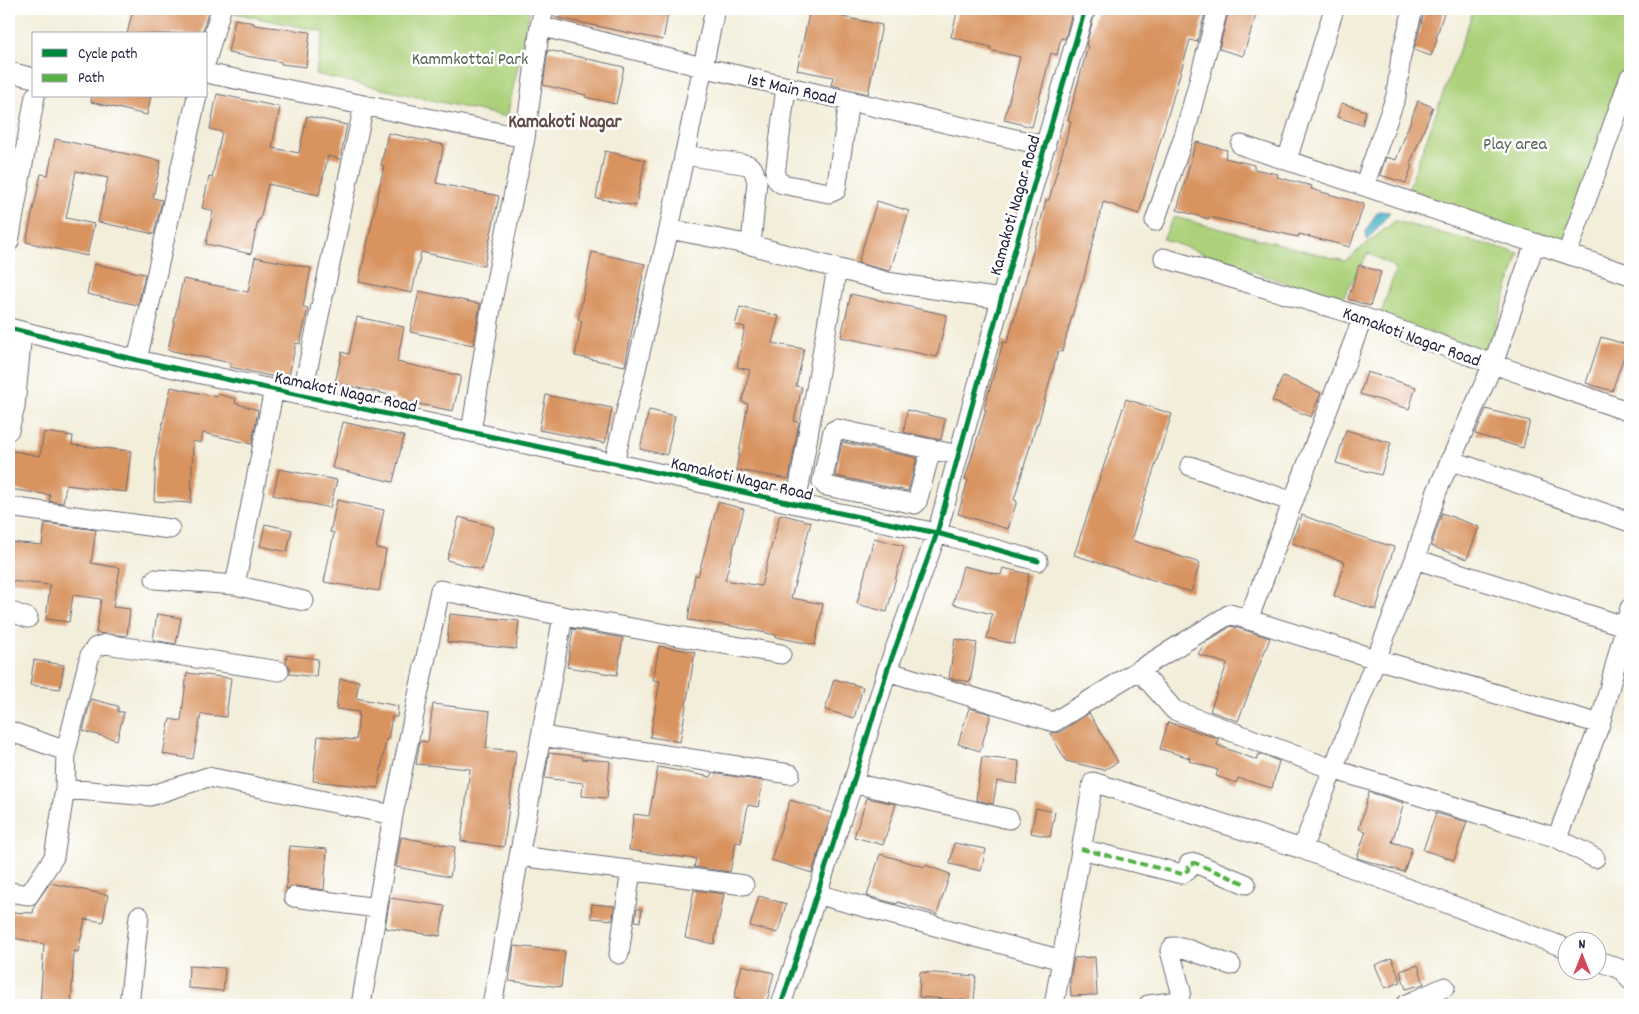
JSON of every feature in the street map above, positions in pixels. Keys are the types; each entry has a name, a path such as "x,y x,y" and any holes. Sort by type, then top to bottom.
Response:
{"street":[{"path":"208,54 221,9"},
{"path":"614,463 669,229 714,9"},
{"name":"Kamakoti Nagar Road","path":"16,330 138,360 851,516 937,533 1001,299 1085,9"},
{"path":"1155,221 1185,133 1218,9"},
{"path":"1287,160 1334,9"},
{"path":"1364,186 1396,96 1401,56 1413,9"},
{"path":"471,432 493,296 525,138 542,17"},
{"name":"1st Main Road","path":"542,17 702,68 1046,146"},
{"path":"9,72 32,78"},
{"path":"208,73 525,138"},
{"path":"1567,254 1630,77"},
{"path":"786,87 775,175 782,184 830,193 836,190 849,101"},
{"path":"9,242 35,98"},
{"path":"138,360 197,98"},
{"path":"302,395 364,105"},
{"path":"1241,145 1630,275"},
{"path":"684,155 748,165 753,169 757,181 751,245"},
{"path":"669,229 751,245 887,282 1001,299"},
{"path":"1302,849 1415,559 1437,490 1493,364 1535,243"},
{"name":"Kamakoti Nagar Road","path":"1164,258 1363,316 1630,412"},
{"path":"796,504 837,268"},
{"path":"1248,620 1363,316"},
{"path":"9,430 15,407 16,330"},
{"path":"235,585 274,389"},
{"path":"930,449 916,503 912,505 826,486 822,482 835,429 930,449 958,455"},
{"path":"1450,460 1630,522"},
{"path":"1190,466 1293,502"},
{"path":"801,474 823,479"},
{"path":"851,516 856,492"},
{"path":"881,522 886,499"},
{"path":"9,507 170,529"},
{"path":"781,1005 853,783 886,670 937,533 1038,561"},
{"path":"1415,559 1624,626"},
{"path":"155,579 235,585 304,601"},
{"path":"361,1005 392,815 440,590 563,616 781,654"},
{"path":"1557,838 1600,724 1630,608"},
{"path":"9,611 28,618"},
{"path":"886,670 1054,722 1230,614 1376,659 1600,724"},
{"path":"492,1005 563,616"},
{"path":"9,892 29,895 54,857 65,789 66,751 90,655 96,647 106,644 279,671"},
{"path":"1139,670 1174,710 1332,769 1557,838 1595,858"},
{"path":"9,731 66,751"},
{"path":"541,736 790,774"},
{"path":"65,789 150,796 208,777 392,815"},
{"path":"1054,1005 1093,782 1302,849 1556,944"},
{"path":"853,783 1009,819"},
{"path":"1081,849 1182,874 1188,870 1189,864 1195,863 1246,884"},
{"path":"519,856 744,885"},
{"path":"619,954 631,870"},
{"path":"816,894 1062,960"},
{"path":"294,897 377,908"},
{"path":"129,1005 139,916"},
{"path":"1148,1005 1172,1002 1179,999 1181,990 1170,950 1173,947 1181,947 1231,965"},
{"path":"1606,964 1623,970 1630,980"},
{"path":"1405,1005 1445,987"}],"green space":[{"name":"Kammkottai Park","path":"235,9 530,9 507,117 315,74 324,32 234,13"},
{"name":"Play area","path":"1474,9 1630,9 1630,62 1567,254 1407,192"},
{"path":"1174,217 1345,261 1395,221 1519,253 1488,352 1380,316 1396,268 1368,253 1340,303 1163,239"}],"water":[{"path":"1378,211 1390,212 1367,241 1366,230"}],"building":[{"path":"133,9 209,9 203,32 127,32"},
{"path":"555,9 669,9 663,40 554,17"},
{"path":"810,9 844,9 843,17 882,25 868,94 831,85 833,77 797,70"},
{"path":"958,9 1073,9 1065,39 1061,38 1057,55 1051,53 1032,127 1004,120 1020,57 990,50 991,47 951,37"},
{"path":"1096,9 1185,9 1205,14 1197,42 1190,40 1139,214 1103,203 1083,281 1062,352 1058,351 1014,500 1017,501 1008,529 958,514 968,480 965,479 986,410 984,409 1003,342 1007,343 1046,200 1049,200 1071,121 1068,120"},
{"path":"1229,9 1258,9 1243,56 1219,49"},
{"path":"1425,9 1445,9 1431,56 1414,50"},
{"path":"235,19 254,23 254,25 310,32 306,67 228,53"},
{"path":"548,50 624,67 616,104 543,85"},
{"path":"217,94 280,107 272,148 299,153 307,116 347,125 340,159 328,156 319,195 268,184 251,254 206,244 213,211 202,208 209,177 212,178 222,132 210,129"},
{"path":"92,98 151,98 147,115 91,102"},
{"path":"1418,101 1433,107 1410,164 1412,165 1406,183 1380,175 1386,157 1396,160"},
{"path":"1342,103 1366,111 1362,125 1337,117"},
{"path":"388,133 444,145 436,183 499,196 484,266 421,252 412,293 359,282 384,166 381,165"},
{"path":"55,139 161,161 153,198 162,200 154,234 98,222 108,178 76,171 66,218 94,224 87,256 26,242 41,174 48,175"},
{"path":"1196,142 1227,150 1225,158 1254,165 1254,169 1278,174 1277,177 1312,186 1311,189 1364,204 1350,247 1299,234 1298,237 1209,217 1209,219 1177,210"},
{"path":"605,151 645,160 636,206 596,198"},
{"path":"877,201 909,211 890,271 858,263"},
{"path":"592,252 645,264 625,366 575,356 582,321 578,320"},
{"path":"255,257 311,268 303,307 308,308 300,344 296,343 288,380 230,367 231,363 168,350 183,279 248,292"},
{"path":"94,264 145,274 138,305 87,294"},
{"path":"1359,265 1381,272 1370,306 1348,299"},
{"path":"419,291 480,304 473,345 410,332"},
{"path":"851,294 947,315 937,357 841,337"},
{"path":"740,307 779,316 772,343 804,349 796,386 802,387 794,421 799,422 789,479 736,470 748,404 742,402 750,370 737,367 745,327 735,325"},
{"path":"357,317 404,327 397,362 461,376 453,411 394,399 395,396 335,383 342,352 349,354"},
{"path":"1601,337 1628,345 1612,391 1586,383"},
{"path":"1367,372 1416,387 1409,409 1360,394"},
{"path":"1283,376 1321,393 1311,417 1272,401"},
{"path":"171,387 236,399 235,403 258,410 252,444 203,433 201,443 193,441 191,503 154,501 156,453"},
{"path":"546,395 612,408 605,443 539,430"},
{"path":"1126,399 1172,414 1131,540 1200,563 1191,592 1074,555"},
{"path":"1486,409 1530,421 1523,448 1475,434"},
{"path":"649,410 675,416 667,455 640,449"},
{"path":"907,410 945,419 941,440 904,432"},
{"path":"343,422 404,436 393,482 332,468"},
{"path":"1346,430 1391,443 1381,475 1336,463"},
{"path":"44,432 73,436 72,445 131,451 126,492 66,485 63,503 49,501 50,495 9,489 9,450 40,456"},
{"path":"842,442 917,458 908,491 835,476"},
{"path":"279,469 337,480 330,508 273,495"},
{"path":"337,500 384,510 376,548 386,550 379,591 324,582 334,533 330,532"},
{"path":"718,502 744,509 725,580 761,586 780,514 811,522 791,598 823,604 815,645 731,626 688,620 695,575 698,576"},
{"path":"1442,513 1479,527 1467,559 1431,546"},
{"path":"1302,515 1352,534 1394,547 1376,610 1334,596 1345,562 1292,543"},
{"path":"459,517 494,527 482,570 447,560"},
{"path":"45,523 96,530 91,563 120,568 113,607 130,609 127,636 96,633 101,599 73,595 69,622 46,619 50,585 9,581 9,542 42,545"},
{"path":"265,524 292,530 287,552 260,546"},
{"path":"874,538 904,546 887,612 857,604"},
{"path":"963,566 1001,575 1003,568 1029,574 1014,644 987,638 992,614 953,604"},
{"path":"157,614 181,618 176,644 153,640"},
{"path":"450,614 519,621 516,649 447,642"},
{"path":"1231,626 1270,638 1238,721 1210,711 1227,664 1198,654 1205,643"},
{"path":"573,629 623,638 617,675 567,667"},
{"path":"955,639 977,643 970,682 949,678"},
{"path":"659,646 695,652 680,742 650,737 660,681 653,680"},
{"path":"287,655 318,659 316,677 290,674 290,667 286,662"},
{"path":"34,660 64,665 60,689 30,685"},
{"path":"187,673 231,678 226,717 201,714 193,759 163,754 170,719 181,721"},
{"path":"340,679 359,681 356,698 398,706 397,717 392,717 388,740 386,739 378,788 313,781 318,736 356,740 359,712 336,709"},
{"path":"834,679 863,687 854,718 825,710"},
{"path":"91,699 118,706 118,712 124,712 117,740 83,731"},
{"path":"433,704 490,711 486,748 516,751 504,847 461,841 470,769 416,764 420,741 428,742"},
{"path":"969,708 991,714 980,751 958,744"},
{"path":"1089,713 1118,762 1104,770 1066,761 1050,733 1060,732"},
{"path":"1168,722 1219,739 1217,745 1257,760 1259,754 1279,761 1272,788 1238,778 1236,783 1216,776 1218,770 1189,761 1190,758 1160,749"},
{"path":"549,753 582,757 581,759 610,761 607,798 582,796 583,783 545,778"},
{"path":"982,757 1019,761 1017,784 997,781 993,804 976,800"},
{"path":"658,767 711,777 712,773 763,781 758,807 748,805 741,843 736,842 730,872 694,867 696,859 629,850 634,814 649,816"},
{"path":"1369,792 1404,803 1392,842 1412,848 1404,872 1357,858 1366,831 1359,829"},
{"path":"867,798 896,804 883,845 854,837"},
{"path":"790,800 832,813 812,873 771,860"},
{"path":"1036,808 1055,812 1050,837 1031,833"},
{"path":"1436,813 1467,822 1454,860 1423,850"},
{"path":"401,837 455,847 450,877 396,867"},
{"path":"954,843 986,849 981,871 950,864"},
{"path":"290,846 327,849 324,890 295,886 286,889"},
{"path":"880,854 925,867 925,865 950,874 937,914 898,902 897,904 867,896"},
{"path":"50,883 108,895 103,922 85,919 78,952 74,951 71,1005 40,1005 44,944 9,937 9,912 33,913 35,904"},
{"path":"694,890 724,894 714,944 685,938"},
{"path":"759,896 786,904 778,933 750,926"},
{"path":"390,898 445,906 440,936 385,928"},
{"path":"592,904 614,906 613,920 591,918"},
{"path":"637,909 642,909 640,922 635,921"},
{"path":"514,946 565,951 561,987 509,981"},
{"path":"1095,957 1097,995 1071,996 1070,980 1074,958"},
{"path":"1392,958 1401,982 1385,988 1375,965"},
{"path":"742,965 774,973 766,1005 734,998"},
{"path":"1418,965 1424,984 1406,989 1400,971"},
{"path":"189,966 225,968 223,991 188,988"},
{"path":"920,972 976,976 974,1001 919,997"}],"marked path":[{"path":"1081,849 1182,874 1188,870 1189,864 1195,863 1246,884"}],"cycle path":[{"path":"781,1005 887,671 937,533 1015,249 1085,9"},
{"path":"9,328 137,360 937,533 1038,561"}],"district":[{"name":"Kamakoti Nagar","path":"565,120"}]}
